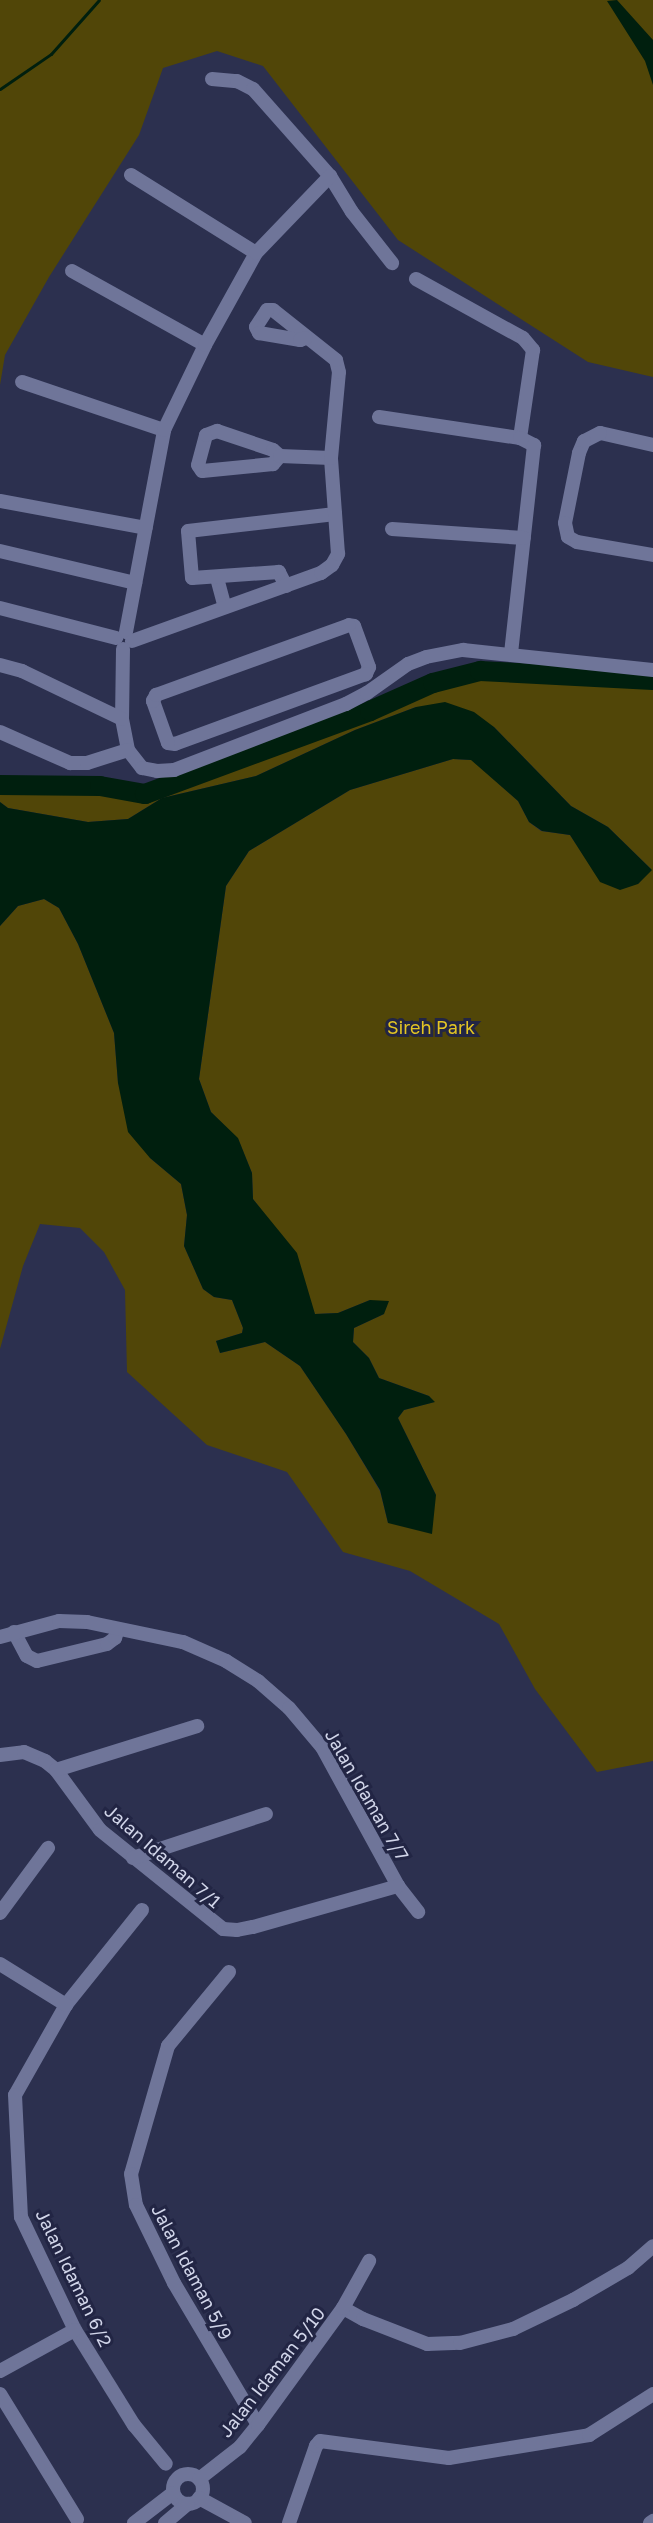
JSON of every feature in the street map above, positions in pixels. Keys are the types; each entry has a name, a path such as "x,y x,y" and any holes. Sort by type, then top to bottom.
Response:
{"street":[{"path":"212,79 237,81 253,89 330,176 352,212 392,263"},
{"path":"131,175 256,253"},
{"path":"330,176 256,253 205,345 164,430 124,640 122,719 128,750 142,768 157,771 174,770 334,709 367,693 408,664 426,657 463,650 653,670"},
{"path":"72,271 205,345"},
{"path":"416,279 523,338 533,350 520,438"},
{"path":"0,608 124,640 286,586 321,573 332,565 338,554 331,458 339,372 336,360 306,338"},
{"path":"22,382 164,430"},
{"path":"379,417 520,438 534,445 511,655"},
{"path":"280,456 273,464 202,471 198,465 206,435 217,431 273,450 280,456 331,458"},
{"path":"653,445 600,433 584,441 579,453 565,523 568,537 577,542 653,555"},
{"path":"0,501 146,528"},
{"path":"286,586 279,572 192,578 188,531 335,514"},
{"path":"392,529 524,538"},
{"path":"0,551 135,583"},
{"path":"217,578 225,607"},
{"path":"352,625 369,671 328,689 206,734 175,744 168,742 153,697 352,625"},
{"path":"0,665 22,671 122,719"},
{"path":"328,689 334,709"},
{"path":"0,732 70,763 87,763 128,750"},
{"path":"206,734 214,755"},
{"name":"Jalan Idaman 7/7","path":"0,1637 59,1622 87,1622 159,1636 204,1650 258,1681 308,1728 337,1771 398,1886 418,1912"},
{"path":"14,1632 27,1656 37,1661 107,1644 115,1638 118,1629"},
{"path":"56,1770 197,1726"},
{"name":"Jalan Idaman 7/1","path":"0,1755 16,1752 32,1754 56,1770 92,1822 133,1858 223,1929 237,1930 253,1927 398,1886"},
{"path":"133,1858 266,1814"},
{"path":"0,1913 48,1848"},
{"name":"Jalan Idaman 6/2","path":"142,1910 66,2005 15,2095 21,2217 75,2330 134,2425 166,2464"},
{"path":"0,1964 66,2005"},
{"name":"Jalan Idaman 5/9","path":"229,1972 168,2046 131,2174 136,2205 174,2283 258,2425"},
{"name":"Jalan Idaman 5/10","path":"344,2308 363,2319 427,2344 460,2343 513,2329 573,2300 628,2268 653,2246"},
{"name":"Jalan Idaman 5/10","path":"199,2479 240,2447 258,2425 344,2308 369,2261"},
{"path":"0,2371 75,2330"},
{"path":"0,2394 77,2519"},
{"path":"289,2523 313,2453 320,2441 449,2458 589,2435 653,2394"},
{"path":"165,2523 194,2501 203,2489 199,2479 191,2474 181,2476 174,2483 173,2493 179,2501 194,2501 244,2523"},
{"path":"134,2523 173,2493"}],"green space":[{"path":"0,0 653,0 653,377 588,362 398,240 263,66 217,51 163,68 139,135 49,277 5,355 0,385"},
{"name":"Sireh Park","path":"480,671 653,680 653,1761 597,1772 535,1689 499,1624 410,1571 343,1552 287,1472 207,1445 127,1372 125,1290 104,1252 80,1228 40,1224 23,1266 0,1349 0,926 18,906 44,899 59,908 78,944 114,1033 118,1083 150,1158 181,1184 187,1215 184,1246 203,1289 214,1297 232,1300 243,1328 242,1333 216,1341 220,1353 265,1342 300,1366 346,1434 380,1491 388,1523 436,1495 398,1418 404,1410 434,1402 429,1396 379,1378 369,1358 353,1342 354,1328 384,1314 370,1300 338,1313 315,1314 272,1224 253,1199 252,1173 238,1139 211,1112 199,1079 226,886 249,851 350,790 453,759 472,760 518,801 529,822 541,831 570,835 601,882 638,884 651,869 608,827 571,806 494,727 416,707 355,730 256,776 162,798 128,819 88,822 8,808 0,802 0,785 100,786 145,794 370,711 433,683"}],"shaded area":[{"path":"617,0 653,40 653,85 645,61 607,1"},
{"path":"445,702 474,712 494,727 571,806 608,827 652,870 638,884 620,890 600,882 570,835 542,831 529,822 518,801 471,760 453,759 350,790 249,851 226,886 199,1079 211,1112 238,1138 252,1173 253,1199 297,1253 315,1314 338,1313 370,1300 389,1301 384,1314 354,1328 353,1342 369,1358 379,1378 429,1396 435,1402 404,1410 398,1418 436,1495 432,1534 388,1523 380,1490 300,1366 265,1342 220,1353 216,1341 242,1333 243,1328 232,1300 214,1297 203,1289 184,1246 187,1215 181,1184 150,1158 128,1132 118,1083 114,1033 78,944 59,908 44,899 18,906 0,926 0,802 8,808 88,822 128,819 162,798 256,776 355,730 416,707"}],"waterway":[{"path":"0,89 51,54 99,0"},
{"path":"0,785 100,786 145,794 370,711 433,683 480,671 653,680"}]}
